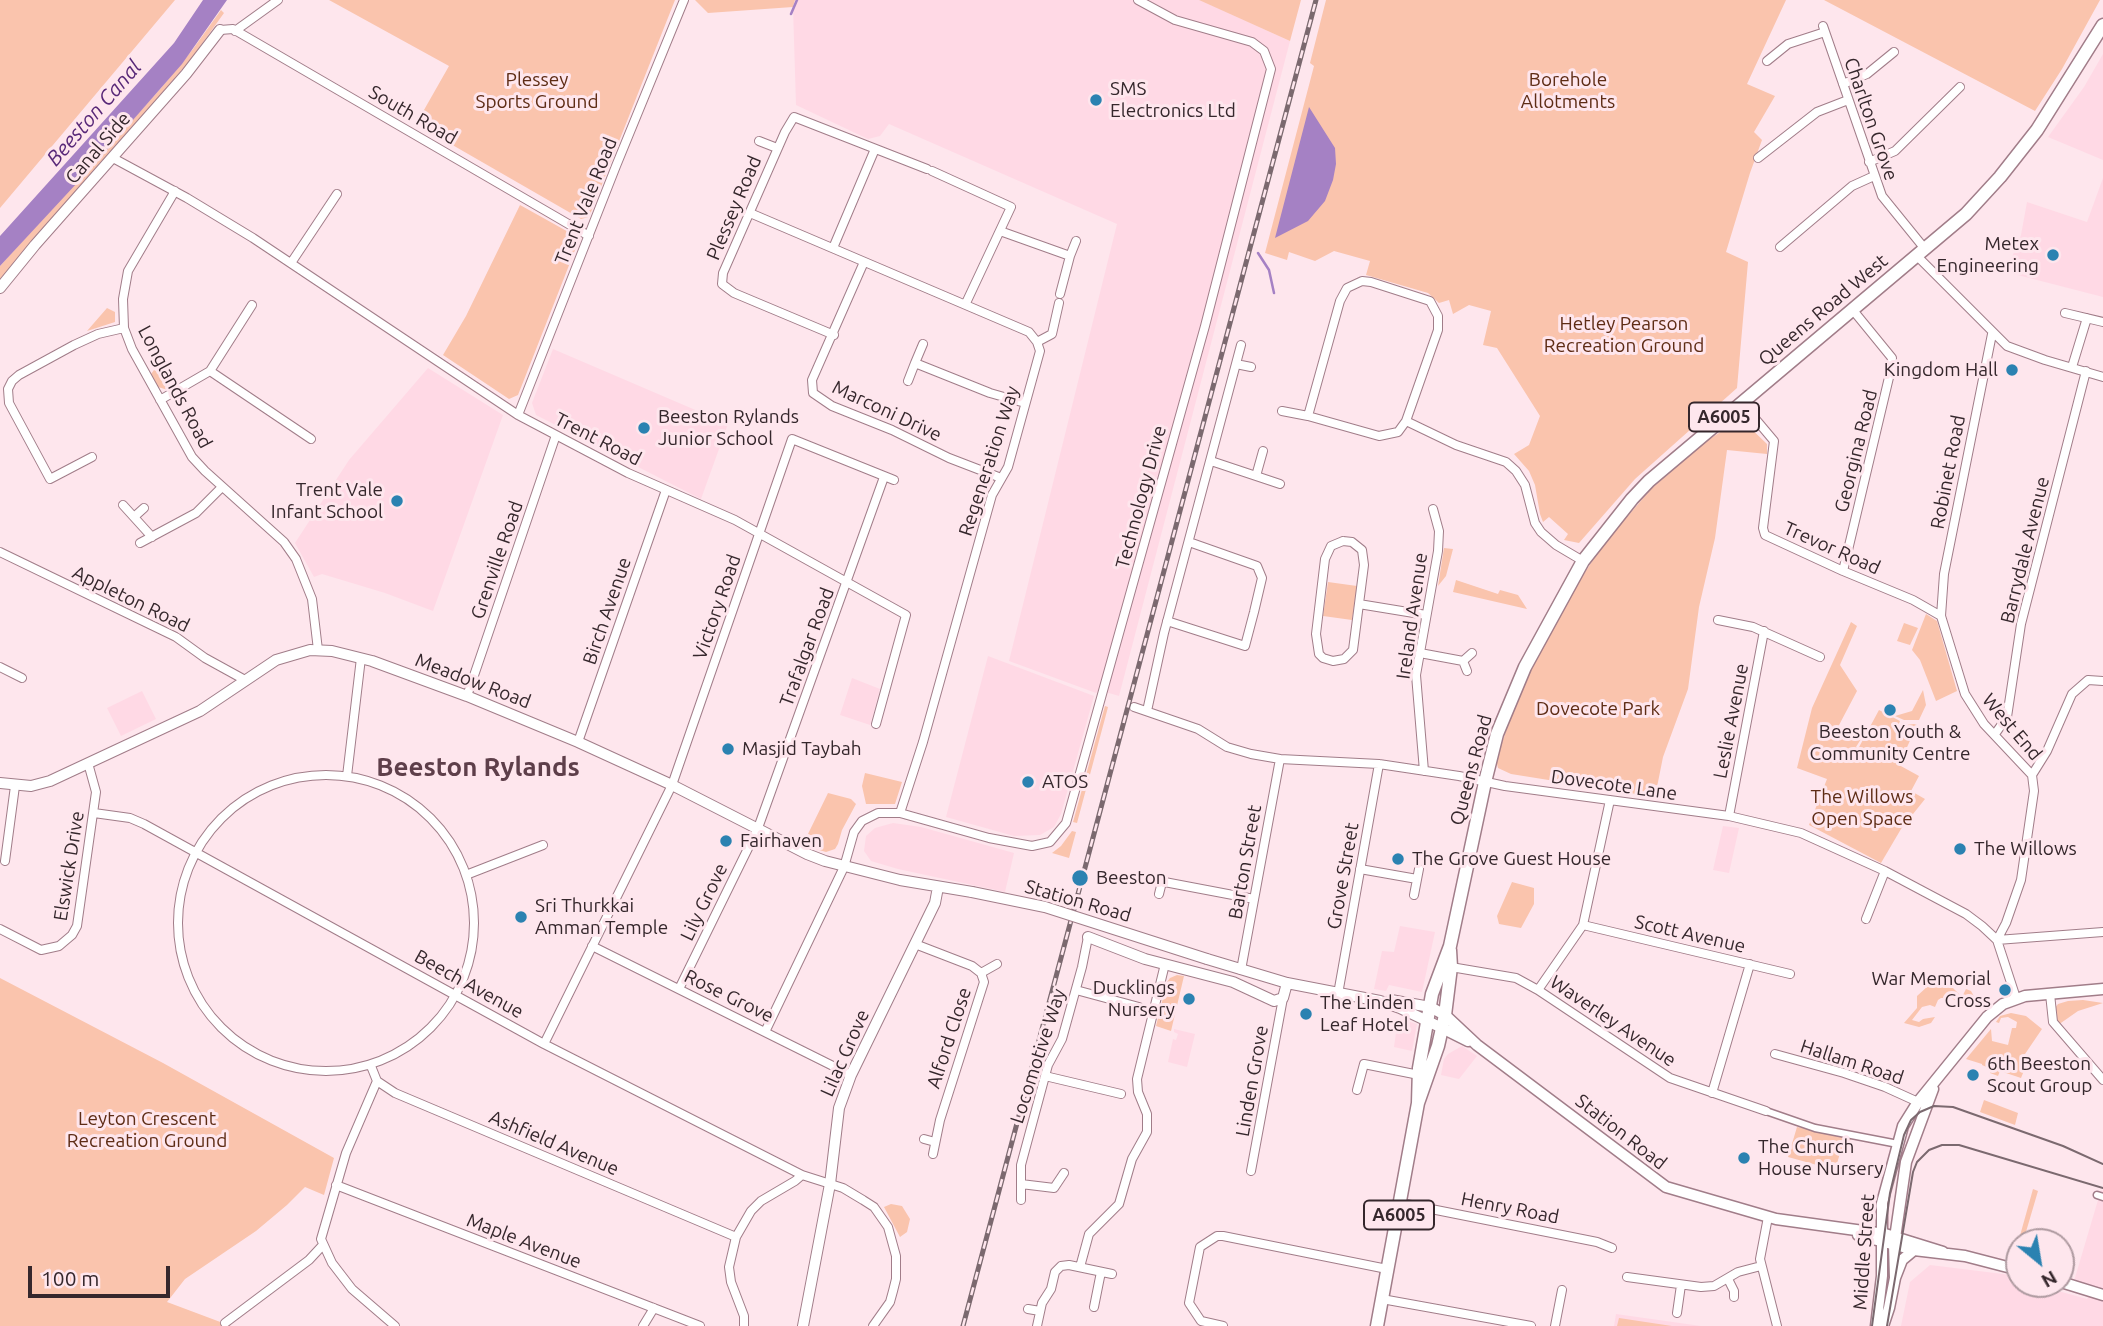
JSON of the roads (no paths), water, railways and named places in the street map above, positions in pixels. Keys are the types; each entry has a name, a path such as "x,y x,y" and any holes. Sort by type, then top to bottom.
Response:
{"main road":[{"name":"Queens Road West","path":"1553,612 1583,561 1649,481 1966,214 2037,130 2103,25"},
{"name":"Queens Road","path":"1377,1326 1418,1103 1419,1075 1430,1007 1450,946 1485,782 1508,705 1553,612"},
{"name":"Queens Road","path":"1418,1103 1444,1022 1451,967 1450,946"},
{"name":"Middle Street","path":"1876,1326 1889,1240 1906,1162 1923,1101 1942,1070 1992,1012 2016,998 2103,989"},
{"name":"Station Road","path":"1430,1007 1444,1022 1657,1182 1675,1190 1769,1217 1841,1228 2005,1267"},
{"name":"Middle Street","path":"1895,1278 1882,1203 1906,1120 1923,1101"},
{"name":"Station Road","path":"1889,1240 1914,1250 1943,1252"},
{"name":"Middle Street","path":"1882,1326 1902,1260 1914,1250"},
{"path":"2075,1286 2103,1295"}],"street":[{"path":"235,31 278,0"},
{"name":"Trent Vale Road","path":"518,415 684,0"},
{"name":"Technology Drive","path":"844,867 854,832 862,821 878,813 900,814 989,838 1032,846 1045,844 1058,835 1066,823 1202,337 1270,69 1264,51 1252,41 1175,20 1138,0"},
{"name":"South Road","path":"220,30 228,28 235,31 589,236"},
{"name":"Charlton Grove","path":"1767,61 1788,44 1824,29 1874,176 1888,205 1921,253 1992,334 2007,346 2103,377"},
{"name":"Canal Side","path":"0,288 195,64 220,30"},
{"path":"1843,84 1867,74 1894,52"},
{"path":"1869,162 1895,151 1960,87"},
{"path":"1758,159 1817,112 1848,100"},
{"name":"Plessey Road","path":"834,335 734,293 722,284 723,273 793,117 875,149"},
{"name":"Plessey Road","path":"759,141 777,148"},
{"path":"833,248 875,149 930,170 1011,207 966,303"},
{"name":"Trent Road","path":"113,158 175,191 291,263 518,415 666,490 722,514 906,615 876,724"},
{"path":"1780,247 1852,186 1874,176"},
{"name":"Longlands Road","path":"175,191 128,271 123,299 124,328 129,344 192,457 284,542 296,559 312,599 318,650"},
{"path":"291,263 337,194"},
{"path":"750,213 966,303 1029,332 1037,342 1052,334 1059,303"},
{"path":"1000,231 1070,256"},
{"path":"1060,293 1076,241"},
{"name":"Marconi Drive","path":"864,262 812,380 813,393 832,406 892,430 948,458 1001,478"},
{"path":"1282,411 1379,436 1394,434 1403,428 1438,330 1438,316 1430,301 1362,281 1348,288 1340,301 1308,416"},
{"path":"160,400 210,371 252,304"},
{"name":"Georgina Road","path":"1843,571 1892,358 1852,309"},
{"path":"2065,313 2103,322"},
{"path":"2072,367 2087,318"},
{"path":"92,457 50,479 9,403 8,389 19,375 74,345 98,334 124,328"},
{"name":"Robinet Road","path":"1941,617 1944,574 1992,334"},
{"name":"Regeneration Way","path":"900,814 923,742 992,495 1008,467 1040,351 1037,342"},
{"path":"908,381 923,344"},
{"path":"1147,711 1167,621 1241,345"},
{"path":"915,363 990,393 1026,403"},
{"path":"1236,364 1251,368"},
{"path":"210,371 311,439"},
{"name":"Barrydale Avenue","path":"1995,734 2007,717 2021,624 2086,371"},
{"name":"Trevor Road","path":"1742,403 1774,441 1763,528 1765,536 1913,600 1941,617"},
{"path":"1406,421 1456,445 1506,462 1525,485 1535,523 1541,532 1556,545 1583,561"},
{"name":"Grenville Road","path":"467,696 556,435"},
{"name":"Victory Road","path":"544,1044 672,785 792,439 884,477"},
{"path":"1256,476 1263,451"},
{"path":"1211,461 1280,484"},
{"path":"884,477 894,481"},
{"name":"Trafalgar Road","path":"758,828 884,477"},
{"path":"140,543 196,513 222,487"},
{"name":"Birch Avenue","path":"578,742 666,490"},
{"path":"123,505 152,537"},
{"path":"134,517 144,508"},
{"name":"Ireland Avenue","path":"1424,771 1416,675 1438,551 1439,531 1433,509"},
{"path":"1167,621 1245,646 1262,578 1257,566 1189,542"},
{"path":"1352,542 1362,550 1364,565 1359,604 1353,650 1338,661 1323,658 1316,648 1316,634 1325,559 1335,543 1352,542"},
{"name":"Appleton Road","path":"0,552 176,637 205,658 245,680"},
{"path":"1359,604 1426,615"},
{"name":"West End","path":"1941,617 1965,694 1975,711 2032,775 2034,791 2021,880 1997,940"},
{"path":"1718,620 1742,624 1820,657"},
{"name":"Leslie Avenue","path":"1729,816 1764,632"},
{"name":"Meadow Road","path":"0,783 15,786 40,785 200,711 276,660 318,650 361,658 467,696 578,742 672,785 807,854 844,867 938,887"},
{"path":"1420,653 1463,661"},
{"path":"1463,661 1472,653"},
{"path":"347,776 361,658"},
{"path":"1463,661 1467,671"},
{"path":"0,667 22,678"},
{"path":"2032,775 2042,763 2072,694 2088,680 2103,681"},
{"name":"Dovecote Lane","path":"1134,707 1198,729 1240,752 1280,759 1379,764 1485,782 1729,816 1801,833 1885,871 1966,914 1997,940"},
{"name":"Barton Street","path":"1241,970 1280,759"},
{"name":"Elswick Drive","path":"0,929 41,950 59,946 72,935 77,926 96,785 88,762"},
{"name":"Grove Street","path":"1338,993 1379,764"},
{"path":"315,775 347,776 386,787 421,808 451,842 466,875 472,901 474,929 466,971 456,994 427,1032 390,1057 371,1066 325,1072 284,1065 240,1044 207,1010 188,976 181,956 178,933 181,895 196,852 221,819 241,801 261,789 287,780 315,775"},
{"path":"5,861 15,786"},
{"path":"1538,990 1583,925 1610,800"},
{"name":"Beech Avenue","path":"94,813 135,820 544,1044 802,1175 854,1194 874,1207 892,1238 896,1256 896,1279 890,1302 873,1326"},
{"name":"Lily Grove","path":"679,989 758,828"},
{"path":"466,875 543,845"},
{"path":"765,1032 844,867"},
{"path":"1360,869 1417,878"},
{"path":"1414,895 1419,869"},
{"path":"1866,919 1885,871"},
{"path":"1159,894 1158,881 1254,899"},
{"name":"Station Road","path":"938,887 1053,909 1287,984 1430,1007"},
{"name":"Lilac Grove","path":"803,1326 830,1184 839,1108 852,1075 935,903 938,887"},
{"name":"Scott Avenue","path":"1583,925 1790,974"},
{"path":"2016,998 1997,940 2103,932"},
{"name":"Station Road","path":"1088,937 1135,956 1233,982 1274,1001 1283,998"},
{"name":"Locomotive Way","path":"1021,1200 1021,1165 1048,1065 1062,1039 1088,937"},
{"name":"Alford Close","path":"915,944 972,966 981,973 984,982 945,1104 933,1154"},
{"name":"Rose Grove","path":"592,946 852,1075"},
{"path":"981,973 997,964"},
{"path":"1080,1267 1088,1234 1119,1204 1132,1159 1147,1132 1147,1114 1138,1092 1137,1079 1165,964"},
{"path":"1712,1093 1750,964"},
{"name":"Waverley Avenue","path":"1451,967 1516,978 1670,1078 1815,1128 1898,1144"},
{"path":"1283,998 1287,984"},
{"path":"1076,990 1139,1007"},
{"path":"2050,994 2053,1022 2103,1080"},
{"name":"Linden Grove","path":"1251,1171 1283,998"},
{"name":"Station Road","path":"1380,1001 1428,1020 1444,1022"},
{"name":"Hallam Road","path":"1775,1054 1843,1073 1923,1101"},
{"path":"1357,1090 1364,1064 1419,1075"},
{"path":"371,1066 377,1081 346,1153 322,1231 322,1246 331,1263 352,1289 395,1326"},
{"path":"1045,1076 1121,1094"},
{"name":"Ashfield Avenue","path":"377,1081 395,1093 736,1237"},
{"path":"924,1139 935,1142"},
{"path":"1021,1184 1054,1188 1064,1173"},
{"path":"744,1326 744,1316 731,1282 729,1267 736,1237 751,1210 802,1175"},
{"name":"Maple Avenue","path":"336,1185 700,1326"},
{"name":"Henry Road","path":"1401,1203 1597,1242 1612,1248"},
{"path":"1769,1217 1761,1266 1777,1326"},
{"path":"1223,1326 1201,1321 1189,1301 1200,1248 1217,1236 1387,1269"},
{"path":"225,1323 309,1260 322,1246"},
{"path":"1037,1326 1042,1303 1051,1289 1055,1272 1065,1265 1112,1274"},
{"path":"1627,1277 1681,1285 1714,1286 1738,1272 1761,1266"},
{"path":"1094,1307 1101,1272"},
{"path":"1728,1279 1734,1297"},
{"path":"1676,1312 1681,1285"},
{"path":"1555,1326 1562,1290"},
{"path":"1382,1300 1531,1326"},
{"path":"643,1326 654,1308"},
{"path":"1028,1309 1040,1311"}],"waterway":[{"path":"791,14 797,0"},
{"path":"1258,253 1269,270 1274,293"}],"tram line":[{"path":"1872,1326 1890,1193 1904,1135 1911,1120 1920,1112 1934,1106 1953,1107 2063,1146 2103,1164"},
{"path":"1887,1326 1913,1172 1917,1162 1929,1150 1942,1145 1959,1145 2103,1188"}],"railway":[{"path":"963,1326 1316,0"}],"place":[{"name":"SMS Electronics Ltd","path":"1096,100"},
{"name":"Metex Engineering","path":"2053,255"},
{"name":"Kingdom Hall","path":"2012,370"},
{"name":"Beeston Rylands Junior School","path":"644,428"},
{"name":"Trent Vale Infant School","path":"397,501"},
{"name":"Beeston Youth & Community Centre","path":"1890,710"},
{"name":"Masjid Taybah","path":"728,749"},
{"name":"ATOS","path":"1028,782"},
{"name":"Fairhaven","path":"726,841"},
{"name":"The Willows","path":"1960,849"},
{"name":"The Grove Guest House","path":"1398,859"},
{"name":"Beeston","path":"1080,878"},
{"name":"Sri Thurkkai Amman Temple","path":"521,917"},
{"name":"War Memorial Cross","path":"2005,990"},
{"name":"Ducklings Nursery","path":"1189,999"},
{"name":"The Linden Leaf Hotel","path":"1306,1014"},
{"name":"6th Beeston Scout Group","path":"1973,1075"},
{"name":"The Church House Nursery","path":"1744,1158"}],"district":[{"name":"Beeston Rylands","path":"478,767"}],"park label":[{"name":"Plessey Sports Ground","path":"537,91"},
{"name":"Borehole Allotments","path":"1568,91"},
{"name":"Hetley Pearson Recreation Ground","path":"1624,335"},
{"name":"Dovecote Park","path":"1598,709"},
{"name":"The Willows Open Space","path":"1862,808"},
{"name":"Leyton Crescent Recreation Ground","path":"147,1130"}],"water label":[{"name":"Beeston Canal","path":"94,113"}]}
